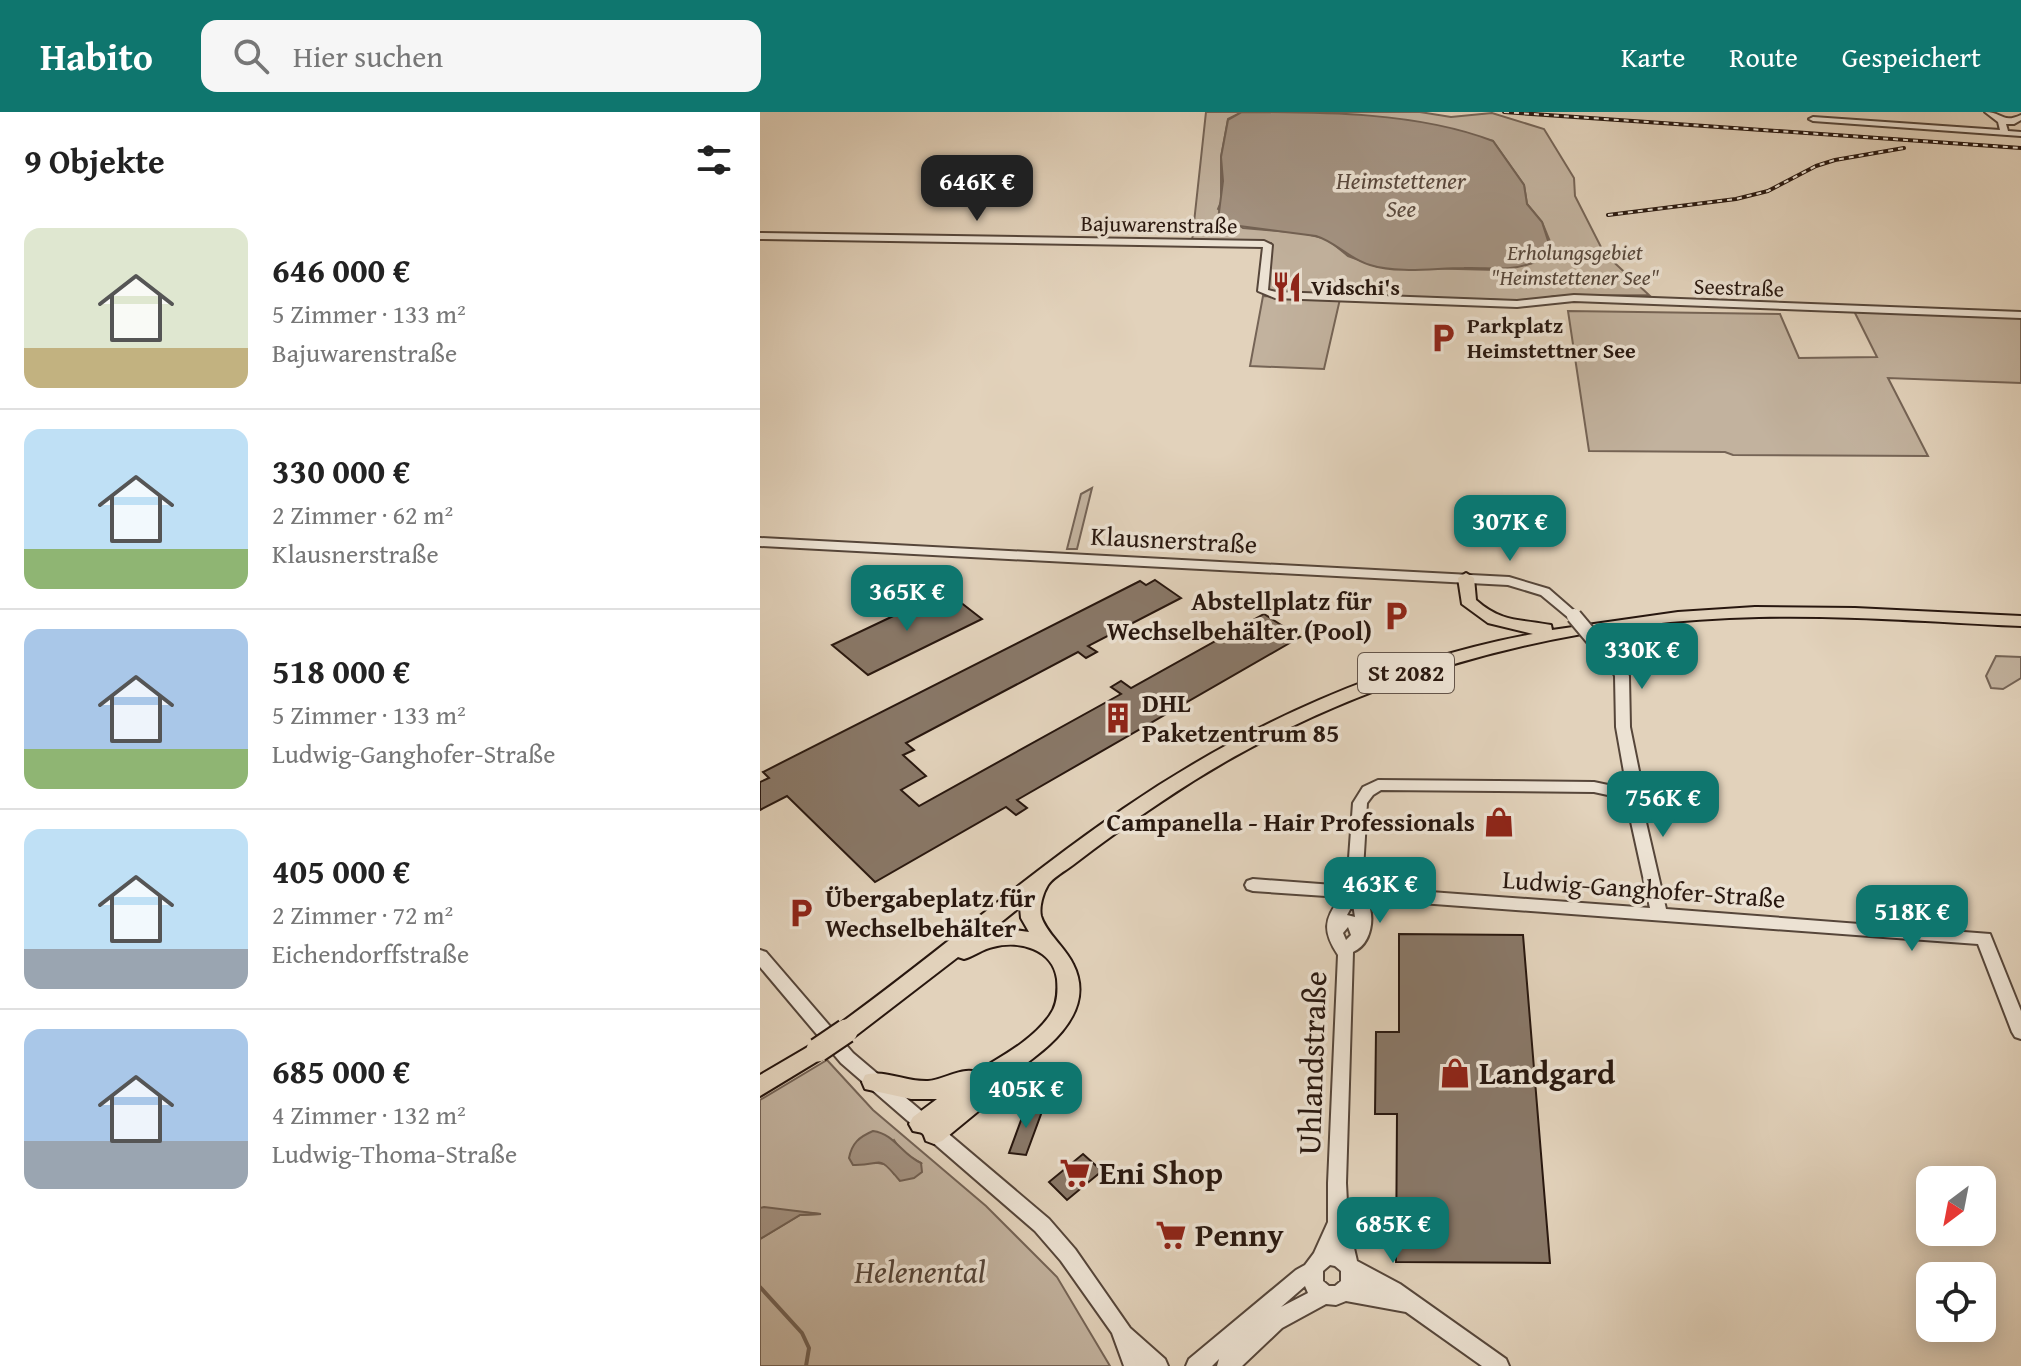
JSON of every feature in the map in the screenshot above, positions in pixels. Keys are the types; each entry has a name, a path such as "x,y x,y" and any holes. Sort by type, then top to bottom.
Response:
{"main road":[{"path":"1466,578 1468,601 1488,618 1502,624 1537,629 1609,620 1631,622"},
{"name":"St 2082","path":"760,1087 846,1031 1170,786 1232,749 1304,713 1404,673 1539,637 1631,622 1789,612 2021,621"},
{"path":"928,1129 1018,1066 1054,1027 1066,1005 1068,976 1055,950 1032,921 1030,911 1038,883"},
{"path":"909,984 926,978 975,945 998,937 1026,937 1055,950"},
{"path":"873,1082 911,1092 932,1092 951,1087 1003,1060 1030,1051"}],"street":[{"path":"1989,112 2001,121 2005,133"},
{"path":"1813,119 2019,134 2017,119 2001,121"},
{"name":"Bajuwarenstraße","path":"760,236 1268,245"},
{"name":"Seestraße","path":"1268,245 1263,291 1275,295 1517,304 1574,298 2021,315"},
{"name":"Klausnerstraße","path":"760,542 1466,578 1509,581 1535,587 1552,596 1574,616 1612,658 1622,676 1622,718 1630,767"},
{"path":"1605,788 1627,774 1630,767"},
{"path":"1630,767 1635,806 1659,914"},
{"name":"Uhlandstraße","path":"1347,940 1363,907 1354,892 1360,803 1368,791 1378,785 1605,788"},
{"path":"1605,788 1622,793 1635,806"},
{"name":"Ludwig-Ganghofer-Straße","path":"1253,885 1984,938 2021,1032"},
{"name":"Uhlandstraße","path":"1335,1293 1352,1280 1338,1222 1347,940 1341,908 1354,892"},
{"path":"760,956 814,1021 873,1082 1042,1225 1096,1292 1124,1335 1158,1366"},
{"name":"Uhlandstraße","path":"1196,1366 1317,1266 1338,1222"},
{"path":"1410,1304 1335,1293 1314,1286 1317,1266 1334,1257 1349,1265 1376,1280 1499,1366"},
{"path":"1227,1366 1275,1321 1335,1293"},
{"path":"1124,1335 1134,1366"}],"green space":[{"name":"Erholungsgebiet \"Heimstettener See\"","path":"1206,112 1242,112 1228,119 1221,157 1221,202 1218,209 1243,228 1302,233 1327,239 1348,256 1378,267 1498,270 1533,263 1546,254 1551,244 1542,222 1527,204 1524,185 1493,141 1418,123 1307,112 1420,112 1451,117 1492,113 1544,129 1574,178 1575,196 1604,253 1649,295 1554,296 1535,301 1266,292 1271,243 1192,241"},
{"path":"1263,296 1340,299 1324,369 1250,366"},
{"path":"1568,311 1780,314 1799,358 1877,357 1854,311 2021,318 2021,383 1888,378 1928,456 1589,451"},
{"path":"1092,488 1077,549 1067,549 1081,494"},
{"path":"1996,656 2021,657 2021,678 2003,689 1991,688 1986,676"},
{"name":"Helenental","path":"827,1060 873,1110 986,1206 1057,1277 1110,1366 760,1366 760,1239 800,1215 820,1214 760,1208 760,1100","holes":["894,1140 902,1152 921,1163 894,1174 889,1165 873,1162"]}],"water":[{"name":"Heimstettener See","path":"1242,112 1402,119 1464,131 1493,141 1524,185 1527,204 1542,222 1550,247 1538,260 1523,266 1393,269 1362,262 1316,236 1224,224 1218,220 1223,181 1221,157 1228,120"},
{"path":"873,1131 893,1140 921,1163 922,1172 914,1178 900,1181 883,1163 853,1165 849,1158 854,1144"},
{"path":"760,1208 821,1214 800,1215 760,1239"}],"building":[{"name":"DHL Paketzentrum 85","path":"1155,580 1181,598 1088,646 1097,652 1086,658 1078,652 906,743 914,750 903,755 926,776 901,790 919,806 1121,694 1111,687 1121,681 1131,688 1264,614 1300,637 1017,800 1027,808 1016,815 1006,807 875,882 787,796 760,810 760,782 769,778 763,772 1140,581 1146,585"},
{"path":"946,591 982,619 868,675 832,645"},
{"name":"Landgard","path":"1399,934 1523,935 1550,1263 1396,1262 1397,1114 1375,1114 1376,1032 1399,1032"},
{"path":"1027,1104 1044,1106 1026,1155 1009,1153"},
{"path":"1083,1154 1102,1171 1067,1200 1049,1182"}],"waterway":[{"path":"760,1287 802,1333 809,1348 806,1366"}],"railway":[{"path":"1504,112 2021,148"},
{"path":"1608,215 1736,199 1768,191 1816,166 1835,160 1904,148"}],"place":[{"name":"Vidschi's","path":"1287,287"},
{"name":"Parkplatz Heimstettner See","path":"1443,338"},
{"name":"Abstellplatz für Wechselbehälter (Pool)","path":"1396,616"},
{"name":"DHL Paketzentrum 85","path":"1118,718"},
{"name":"Campanella - Hair Professionals","path":"1499,822"},
{"name":"Übergabeplatz für Wechselbehälter","path":"801,913"},
{"name":"Landgard","path":"1455,1073"},
{"name":"Eni Shop","path":"1075,1173"},
{"name":"Penny","path":"1171,1235"}]}
